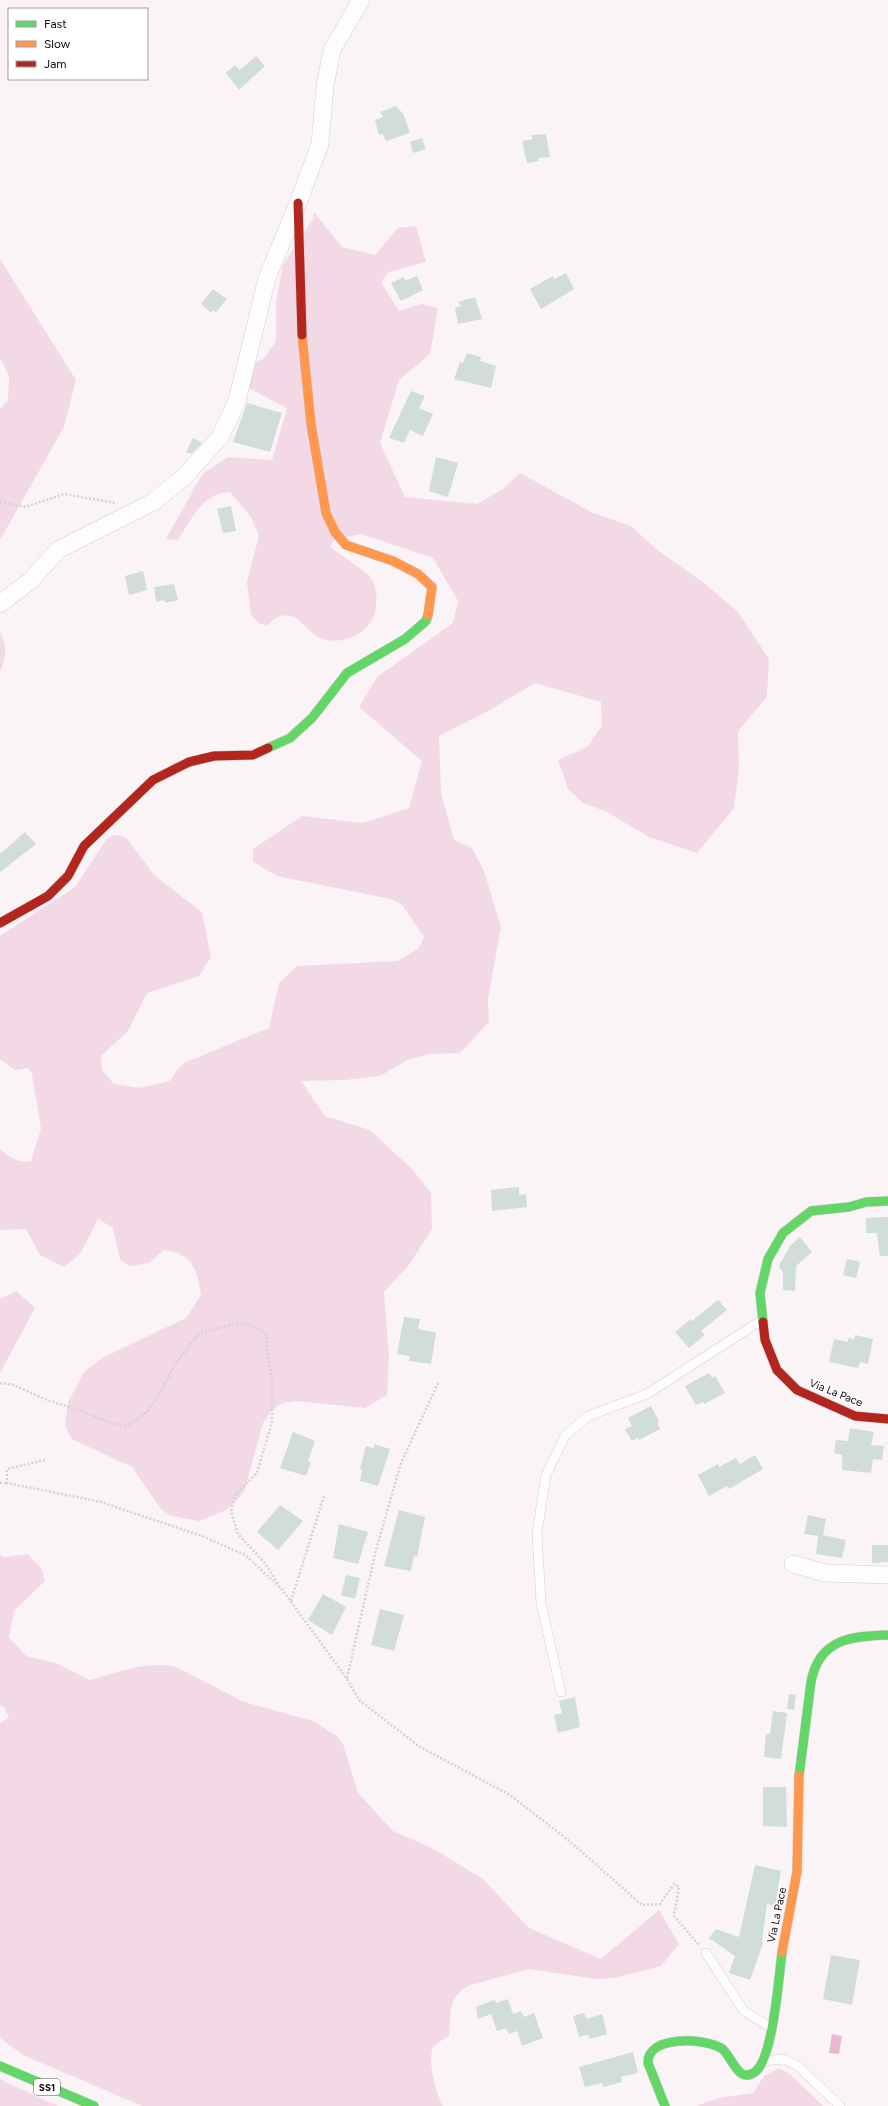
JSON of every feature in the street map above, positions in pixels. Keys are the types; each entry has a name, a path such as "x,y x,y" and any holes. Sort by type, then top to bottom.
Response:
{"street":[{"path":"0,604 30,581 58,550 153,502 183,478 220,437 237,401 267,278 298,204 320,144 325,86 332,50 361,0"},
{"path":"0,923 48,896 68,876 84,846 153,780 189,762 214,756 253,754 290,738 312,718 347,673 405,639 426,621 430,607 432,587 418,574 393,561 346,545 335,532 326,513 311,424 301,323 298,204"},
{"name":"Via La Pace","path":"888,1201 866,1202 849,1207 811,1211 783,1233 768,1259 760,1293 764,1340 777,1370 797,1390 855,1416 888,1419"},
{"path":"793,1564 825,1573 888,1576"},
{"name":"Via La Pace","path":"763,2061 770,2027 784,1935 799,1867 799,1769 813,1665 824,1651 844,1640 863,1636 888,1636"},
{"path":"665,2106 649,2068 648,2059 650,2053 655,2048 669,2042 694,2041 711,2043 723,2049 738,2071 744,2074 752,2074 758,2071 763,2061"},
{"name":"SS1","path":"0,2066 94,2106"}],"lane":[{"path":"561,1692 540,1603 537,1533 546,1475 565,1436 588,1416 647,1394 762,1320"},
{"path":"706,1953 744,2011 770,2027"},
{"path":"763,2061 784,2059 798,2066 840,2106"}],"path":[{"path":"0,502 25,507 64,494 103,500 140,509"},
{"path":"0,1383 14,1385 47,1400 79,1410 108,1422 125,1426 134,1422 147,1412 162,1390 174,1366 200,1332 217,1330 236,1322 252,1324 266,1334 268,1359 272,1378 272,1422 257,1473 235,1495 231,1511 238,1534 264,1562 347,1679 359,1700 420,1747 510,1795 567,1839 642,1905 660,1904 674,1884 679,1887 674,1916 706,1953"},
{"path":"347,1679 376,1550 401,1463 438,1383"},
{"path":"7,1483 7,1470 45,1460"},
{"path":"0,1483 7,1483 101,1502 202,1536 245,1556 281,1588"},
{"path":"291,1601 324,1496"}],"shaded area":[{"path":"314,212 342,247 375,255 398,228 416,226 426,262 389,272 381,282 399,311 421,304 438,308 430,354 399,380 380,443 405,497 477,504 503,489 520,473 593,513 631,526 656,549 704,583 738,612 769,659 767,697 738,731 739,769 734,808 697,853 649,837 607,812 583,803 568,789 558,760 587,747 602,726 601,702 535,683 488,711 439,736 441,793 454,840 472,848 484,871 501,927 488,999 489,1022 460,1053 430,1054 407,1060 380,1076 345,1080 301,1081 325,1116 370,1130 413,1170 431,1193 432,1229 409,1265 384,1292 389,1357 387,1395 365,1408 296,1401 282,1403 271,1411 263,1423 244,1492 226,1510 200,1521 171,1516 161,1509 132,1467 72,1439 65,1426 68,1402 85,1371 104,1357 186,1318 201,1295 195,1270 188,1259 174,1252 164,1250 149,1263 129,1266 120,1259 113,1228 98,1219 80,1254 64,1267 40,1255 26,1229 0,1230 0,1149 14,1159 31,1161 41,1129 32,1074 28,1068 15,1070 0,1059 0,936 75,887 106,840 111,836 116,835 127,839 155,876 202,912 211,957 199,976 147,993 128,1031 101,1056 102,1070 114,1084 139,1088 170,1081 176,1071 184,1063 269,1028 279,983 297,966 398,961 419,948 424,937 402,905 391,899 277,876 253,862 253,849 302,816 363,823 409,808 422,761 359,707 377,677 453,623 458,601 433,558 361,534 334,540 330,547 369,575 372,579 376,591 376,607 374,616 364,630 349,638 332,641 315,635 291,616 281,616 267,625 260,624 251,615 247,582 259,536 251,517 230,492 221,493 205,502 193,516 178,540 166,539 203,473 229,457 272,460 287,408 246,387 254,364 264,358 276,341 276,302 283,265 313,219"},
{"path":"0,259 76,380 64,427 0,540 0,409 8,400 9,376 0,358"},
{"path":"0,632 5,646 5,656 0,671"},
{"path":"16,1291 35,1308 0,1373 0,1299"},
{"path":"28,1554 41,1568 45,1581 14,1611 9,1637 26,1656 56,1663 90,1680 143,1666 165,1665 176,1667 244,1702 313,1721 337,1736 343,1744 358,1793 393,1831 432,1848 483,1879 529,1928 601,1959 659,1910 679,1944 661,1966 614,1978 596,1979 529,1969 470,1985 457,1995 454,2000 450,2013 449,2035 434,2046 432,2051 431,2067 435,2085 443,2106 142,2106 23,2055 0,2038 0,1723 9,1717 4,1707 0,1705 0,1555 4,1557"},
{"path":"832,2034 842,2036 839,2054 829,2053"},
{"path":"779,2068 791,2075 823,2106 695,2106 719,2098 753,2093 764,2076"},
{"path":"0,2079 3,2081 58,2106 0,2106"}],"building":[{"path":"256,56 265,66 239,90 226,73 235,65 240,70"},
{"path":"396,106 404,115 410,133 386,141 383,134 379,135 375,120 383,117 380,112"},
{"path":"546,134 550,157 539,158 539,161 527,163 522,141 533,139 531,135"},
{"path":"422,138 426,149 413,153 410,142"},
{"path":"566,273 574,289 541,309 530,289 553,276 554,279"},
{"path":"417,276 423,290 401,301 391,283 404,277 405,281"},
{"path":"213,289 227,299 216,312 213,310 211,313 201,304"},
{"path":"475,297 482,319 458,324 455,308 461,306 458,302"},
{"path":"467,353 481,357 480,361 496,366 491,388 454,379 460,362 463,363"},
{"path":"411,391 425,396 419,408 433,414 423,436 410,430 404,443 389,438"},
{"path":"247,403 282,413 270,452 233,442"},
{"path":"193,438 202,443 191,454 186,452"},
{"path":"436,457 458,463 448,497 429,491"},
{"path":"231,506 236,531 223,533 217,509"},
{"path":"143,571 147,590 129,595 125,576"},
{"path":"174,584 178,600 166,603 164,600 156,602 154,587"},
{"path":"25,832 36,844 0,872 0,854"},
{"path":"519,1187 519,1195 526,1194 527,1207 492,1211 491,1190"},
{"path":"888,1217 888,1256 880,1256 877,1233 866,1233 866,1218"},
{"path":"800,1237 812,1252 796,1266 795,1291 783,1290 783,1272 779,1267 790,1246"},
{"path":"847,1259 860,1262 856,1278 843,1275"},
{"path":"718,1300 727,1310 701,1331 705,1335 689,1348 675,1332 691,1319 692,1321"},
{"path":"404,1317 420,1319 418,1329 436,1333 431,1364 409,1361 410,1356 397,1354"},
{"path":"855,1335 873,1339 868,1364 860,1362 858,1368 829,1362 834,1339 848,1342 848,1338 854,1339"},
{"path":"709,1373 712,1378 715,1376 725,1393 704,1404 703,1402 696,1405 685,1386"},
{"path":"651,1406 659,1421 657,1422 660,1429 639,1440 638,1438 632,1441 625,1429 632,1426 628,1418"},
{"path":"850,1428 874,1432 871,1445 884,1446 882,1460 873,1459 871,1473 842,1470 842,1455 834,1453 836,1440 848,1441"},
{"path":"293,1432 315,1441 308,1461 311,1462 306,1476 280,1468"},
{"path":"374,1444 390,1449 378,1486 360,1481 362,1470 360,1469 366,1446 374,1448"},
{"path":"755,1455 763,1469 729,1489 727,1486 709,1496 698,1475 718,1464 719,1467 736,1458 740,1464"},
{"path":"280,1505 303,1521 278,1550 257,1532"},
{"path":"399,1510 425,1517 417,1557 414,1556 411,1571 384,1566"},
{"path":"808,1515 826,1519 823,1535 846,1540 842,1558 816,1554 818,1536 804,1534"},
{"path":"339,1524 368,1532 358,1564 333,1558"},
{"path":"872,1545 888,1545 888,1562 872,1563"},
{"path":"346,1575 360,1578 355,1599 341,1595"},
{"path":"323,1594 346,1607 332,1635 308,1620"},
{"path":"380,1609 404,1615 394,1651 371,1645"},
{"path":"789,1694 796,1695 794,1710 787,1709"},
{"path":"575,1697 580,1727 558,1733 554,1715 562,1713 559,1701"},
{"path":"773,1711 787,1713 781,1759 764,1757 766,1734 770,1734"},
{"path":"763,1787 786,1787 787,1827 763,1826"},
{"path":"755,1865 781,1871 775,1906 767,1904 763,1943 750,1980 729,1973 735,1956 709,1938 716,1929 739,1937"},
{"path":"831,1955 860,1960 852,2005 823,1999"},
{"path":"508,1999 513,2014 521,2011 524,2017 534,2013 543,2038 522,2046 517,2031 509,2034 506,2028 497,2031 491,2014 478,2019 476,2007 494,2000 496,2003"},
{"path":"584,2013 587,2019 602,2014 607,2034 590,2039 588,2035 579,2037 573,2016"},
{"path":"633,2052 638,2073 621,2077 622,2082 603,2087 602,2083 585,2087 579,2067"}],"traffic: fast":[{"path":"268,748 290,738 312,718 347,673 405,639 426,621 428,615"},
{"path":"763,1322 760,1293 768,1259 783,1233 811,1211 849,1207 866,1202 888,1201"},
{"path":"799,1776 811,1682 815,1668 821,1657 829,1648 849,1639 888,1635"},
{"path":"665,2106 648,2063 650,2054 657,2047 666,2043 690,2041 713,2045 725,2051 736,2067 744,2075 750,2075 756,2071 762,2063 771,2034 782,1952"},
{"path":"0,2066 94,2106"}],"traffic: slow":[{"path":"302,335 311,424 326,513 335,532 346,545 393,561 418,574 432,587 428,615"},
{"path":"782,1952 797,1872 799,1776"}],"traffic: jam":[{"path":"298,203 302,335"},
{"path":"0,923 48,896 68,876 84,846 153,780 189,762 214,756 253,755 268,748"},
{"path":"763,1322 765,1340 777,1370 797,1390 855,1416 888,1419"}]}
